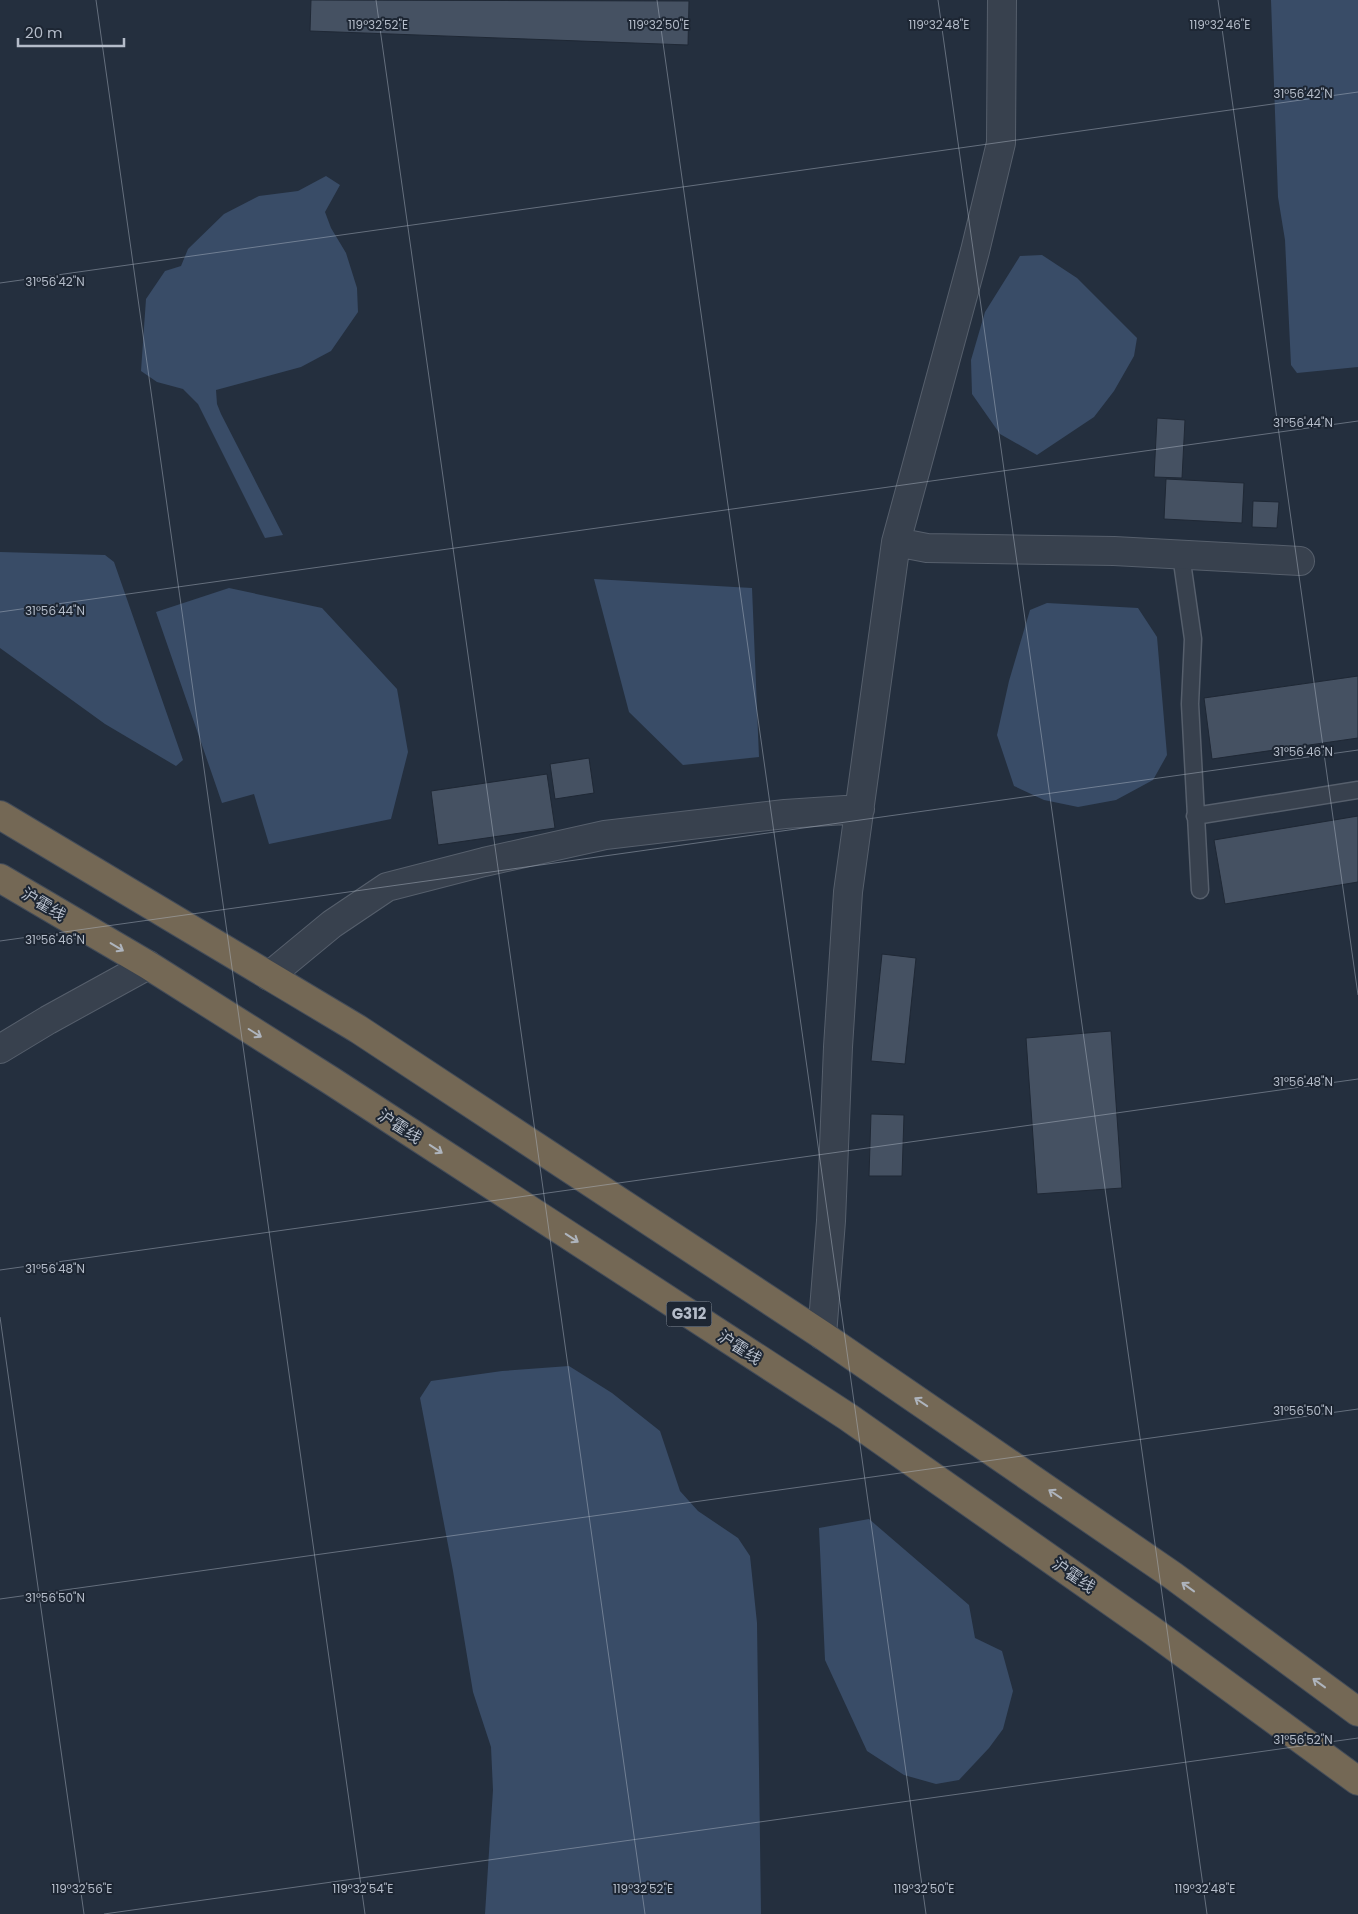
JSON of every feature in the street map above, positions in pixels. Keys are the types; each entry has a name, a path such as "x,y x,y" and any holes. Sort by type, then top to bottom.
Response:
{"highway":[{"path":"0,814 366,1034 822,1334 1172,1575 1358,1712"},
{"name":"沪霍线","path":"0,878 148,965 330,1080 848,1417 1150,1629 1358,1781"}],"street":[{"path":"822,1334 831,1221 838,1047 848,892 896,542 975,251 1001,143 1002,0"},
{"path":"896,542 927,548 1114,551 1300,561"},
{"path":"269,976 332,924 387,887 484,862 605,835 785,814 860,809"},
{"path":"0,1050 48,1020 148,965"}],"lane":[{"path":"1181,555 1193,639 1190,704 1194,816 1200,890"},
{"path":"1194,816 1358,790"}],"water":[{"path":"1271,0 1358,0 1358,367 1297,373 1291,365 1285,240 1278,197"},
{"path":"326,176 340,185 325,212 331,228 346,253 357,288 358,312 331,351 301,367 216,390 217,404 221,414 283,535 265,538 198,404 183,389 157,382 141,371 146,299 165,271 181,266 188,249 224,214 259,196 298,191"},
{"path":"1042,255 1077,278 1137,338 1134,356 1114,391 1094,417 1037,455 1000,434 972,394 971,360 985,312 1020,256"},
{"path":"0,552 105,555 114,562 183,760 176,766 105,724 0,648"},
{"path":"594,579 752,588 759,757 683,765 629,712"},
{"path":"229,588 322,608 397,689 408,752 391,819 269,844 254,794 222,803 156,612"},
{"path":"1047,603 1138,608 1157,637 1167,755 1153,780 1116,800 1078,807 1044,800 1014,786 997,735 1009,681 1030,610"},
{"path":"569,1366 612,1393 660,1431 680,1491 698,1511 738,1538 750,1556 757,1623 761,1914 485,1914 493,1790 491,1747 473,1692 453,1571 420,1398 431,1381 502,1371"},
{"path":"869,1519 969,1605 975,1638 1002,1651 1013,1691 1003,1729 989,1748 959,1780 936,1784 904,1775 867,1751 825,1660 819,1528"}],"building":[{"path":"311,0 689,1 688,45 310,31"},
{"path":"1157,418 1185,420 1182,478 1154,477"},
{"path":"1166,479 1244,483 1242,523 1164,519"},
{"path":"1253,501 1279,502 1277,528 1252,527"},
{"path":"1358,676 1358,738 1212,759 1204,698"},
{"path":"589,758 594,793 555,799 550,764"},
{"path":"547,774 555,828 438,845 431,791"},
{"path":"1358,816 1358,882 1225,904 1214,840"},
{"path":"882,954 916,958 905,1064 871,1061"},
{"path":"1111,1031 1122,1188 1037,1194 1026,1038"},
{"path":"871,1114 904,1115 902,1176 869,1176"}]}
